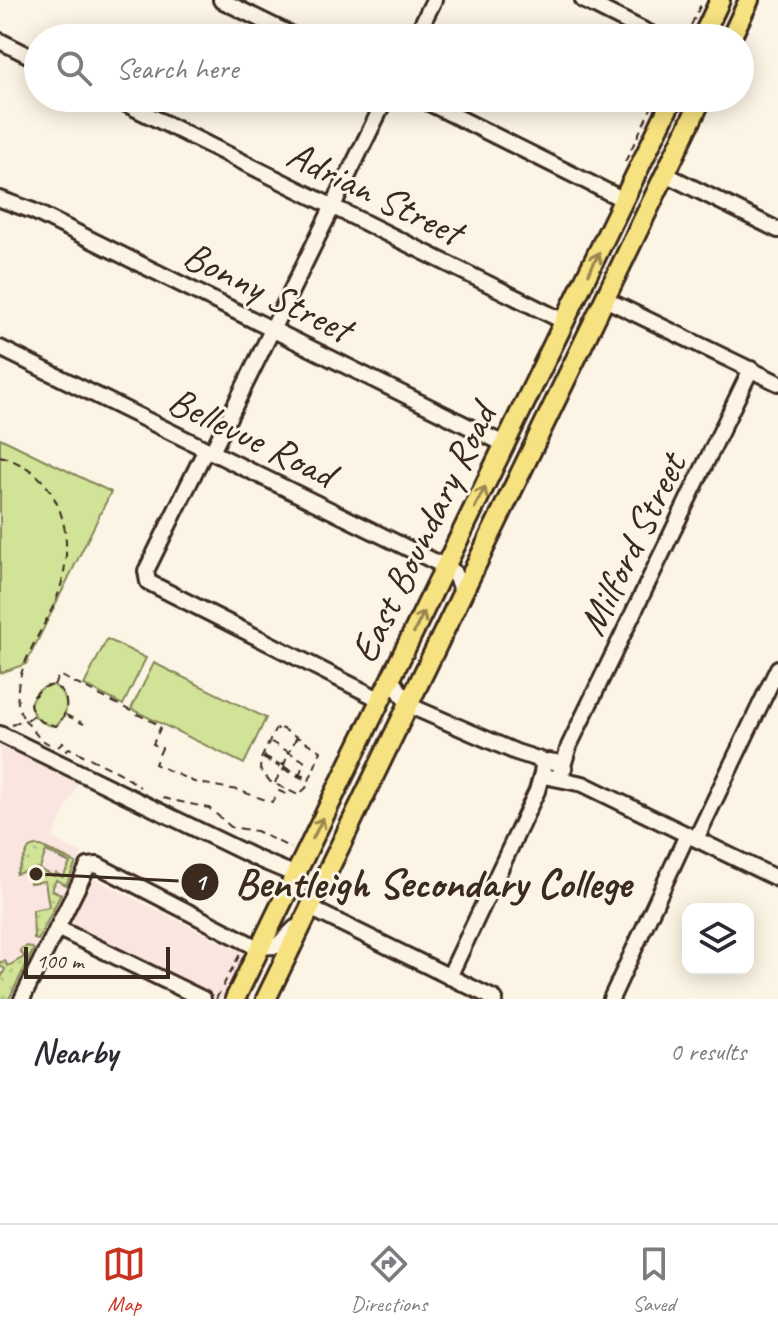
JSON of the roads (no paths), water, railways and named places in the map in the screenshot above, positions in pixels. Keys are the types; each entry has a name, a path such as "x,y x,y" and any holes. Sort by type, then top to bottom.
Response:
{"main road":[{"path":"709,24 720,0"},
{"path":"738,24 749,0"},
{"name":"East Boundary Road","path":"235,999 666,112"},
{"name":"East Boundary Road","path":"266,999 695,112"},
{"path":"657,132 680,144"},
{"path":"536,383 559,395"},
{"path":"235,999 266,960 283,963"}],"street":[{"path":"221,0 270,24"},
{"path":"422,24 434,0"},
{"path":"583,0 631,24"},
{"path":"0,41 24,53"},
{"name":"Adrian Street","path":"142,112 565,322"},
{"path":"379,112 273,330 148,568 146,579 158,589 381,700"},
{"path":"447,112 624,200"},
{"path":"665,174 778,230"},
{"name":"Bonny Street","path":"0,199 33,211 506,445"},
{"path":"605,299 778,383"},
{"name":"Bellevue Road","path":"0,348 446,567"},
{"name":"Milford Street","path":"449,977 537,791 569,746 751,369"},
{"path":"446,567 453,571 463,593"},
{"path":"611,999 692,837 771,699 778,668"},
{"path":"392,678 410,701 778,879"},
{"path":"4,729 260,860 296,875"},
{"path":"22,999 88,866 97,865 233,934 263,941 281,944 309,910 495,999"},
{"path":"57,928 203,999"}],"place":[{"name":"Bentleigh Secondary College","path":"36,874"}]}
